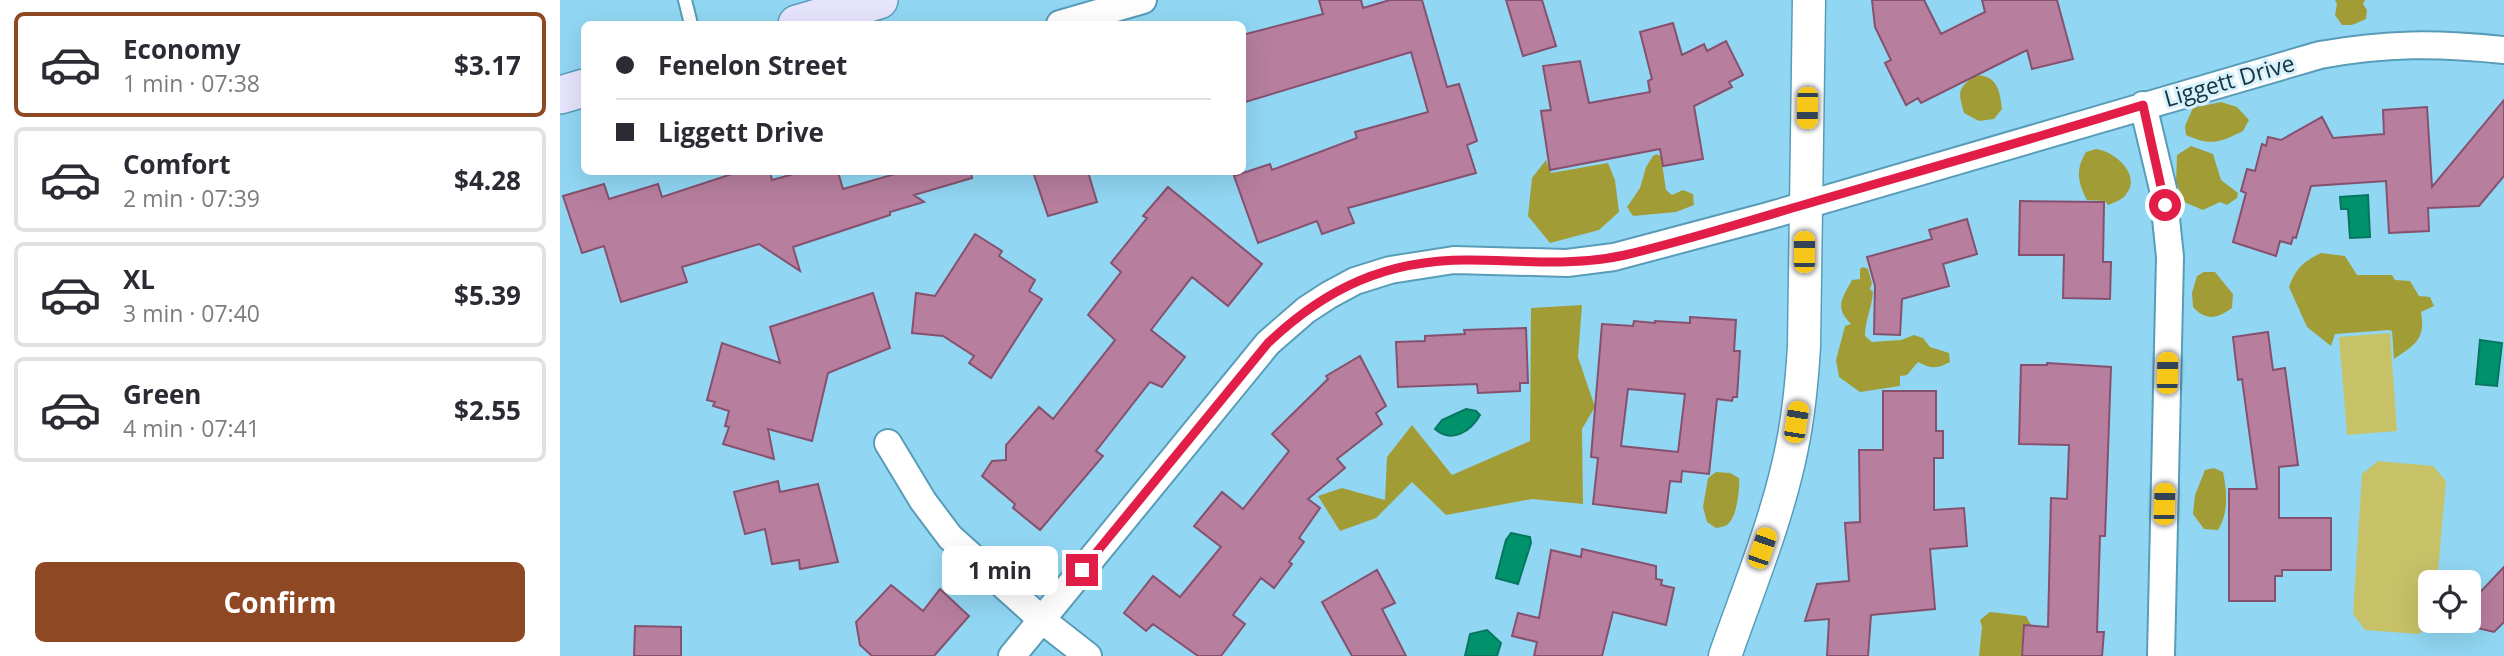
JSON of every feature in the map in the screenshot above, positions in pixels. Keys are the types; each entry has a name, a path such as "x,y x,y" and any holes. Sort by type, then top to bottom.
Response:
{"main road":[{"path":"807,21 879,0"},
{"path":"560,95 581,89"}],"street":[{"path":"1070,21 1143,0"},
{"path":"1725,656 1779,498 1792,448 1800,396 1804,346 1809,0"},
{"name":"Liggett Drive","path":"1012,656 1268,343 1300,314 1329,295 1374,275 1416,264 1466,260 1567,263 1615,257 2320,55 2428,43 2504,50"},
{"path":"2143,105 2162,189 2170,257 2161,656"},
{"path":"888,443 923,501 950,537 1042,620 1088,656"}],"lane":[{"path":"685,0 690,21"}],"shaded area":[{"path":"2335,0 2365,0 2363,4 2367,10 2366,19 2352,25 2342,25 2335,15"},
{"path":"1975,75 1988,78 1996,85 2002,109 1994,119 1979,121 1964,113 1960,91"},
{"path":"2221,102 2237,107 2249,120 2243,131 2215,142 2186,135 2185,126 2193,108"},
{"path":"2191,146 2213,154 2221,180 2238,193 2237,198 2227,205 2220,202 2203,210 2184,202 2176,182 2177,155"},
{"path":"2096,149 2117,159 2131,178 2125,195 2108,205 2105,201 2087,200 2080,182 2079,171 2086,152"},
{"path":"1657,154 1661,157 1666,190 1672,195 1683,190 1693,194 1694,205 1676,212 1633,216 1627,207 1640,188 1646,167"},
{"path":"1546,160 1551,173 1608,163 1615,180 1619,212 1599,230 1550,243 1528,216 1532,178"},
{"path":"2368,195 2370,237 2350,238 2348,209 2341,209 2340,197"},
{"path":"2321,253 2345,256 2357,275 2392,275 2395,280 2410,281 2419,296 2430,297 2434,306 2421,312 2422,329 2413,345 2394,359 2392,331 2335,334 2331,346 2307,327 2289,287 2301,266"},
{"path":"1860,269 1868,269 1872,283 1870,289 1873,292 1865,336 1872,342 1901,340 1914,335 1923,338 1930,347 1949,353 1950,362 1934,367 1918,362 1907,375 1900,376 1900,386 1860,392 1839,377 1836,360 1845,326 1851,324 1843,313 1841,303 1852,280 1860,279"},
{"path":"2204,272 2215,272 2233,294 2232,308 2212,317 2202,315 2193,307 2192,293 2197,276"},
{"path":"1582,305 1578,357 1595,407 1582,429 1583,504 1532,499 1446,515 1412,482 1376,518 1340,531 1318,496 1342,488 1385,500 1387,457 1412,425 1452,475 1530,441 1531,308"},
{"path":"2390,333 2397,431 2347,435 2339,337"},
{"path":"2480,340 2502,343 2497,386 2476,384"},
{"path":"1466,409 1476,411 1480,415 1472,426 1460,434 1448,435 1435,429 1442,420"},
{"path":"2378,461 2433,466 2446,481 2438,570 2418,570 2419,634 2365,630 2353,614 2362,474"},
{"path":"2214,468 2223,472 2226,494 2224,516 2218,530 2204,529 2193,514 2195,495 2205,470"},
{"path":"1716,472 1730,473 1739,478 1739,483 1734,515 1725,526 1716,528 1707,522 1703,507 1708,478"},
{"path":"1511,533 1530,537 1531,543 1518,584 1496,578 1506,540"},
{"path":"1990,612 2026,616 2031,625 2024,625 2021,656 1979,656 1982,627 1980,620"},
{"path":"1487,630 1501,643 1497,656 1465,656 1470,634"}],"building":[{"path":"1319,0 1361,0 1363,8 1390,0 1422,0 1447,87 1459,84 1477,141 1467,145 1476,173 1348,208 1354,223 1322,234 1317,221 1258,243 1234,176 1246,175 1246,172 1270,164 1272,170 1357,138 1355,132 1428,112 1411,52 1246,102 1246,34 1323,14"},
{"path":"1506,0 1542,0 1556,46 1523,56"},
{"path":"1872,0 1924,0 1941,34 1985,12 1982,0 2057,0 2073,59 2032,69 2027,50 1921,103 1918,98 1906,105 1885,63 1891,60 1875,27"},
{"path":"1673,23 1682,55 1704,44 1707,51 1726,41 1743,75 1729,82 1732,87 1694,106 1703,159 1663,166 1660,149 1550,170 1541,111 1551,110 1543,66 1580,61 1589,103 1650,92 1648,81 1652,79 1640,32"},
{"path":"2504,100 2504,176 2479,206 2428,208 2429,231 2389,233 2386,181 2311,186 2296,238 2293,237 2291,244 2280,241 2276,256 2233,242 2246,193 2241,191 2247,169 2255,171 2262,144 2266,146 2268,137 2281,140 2322,117 2333,138 2384,134 2383,110 2427,107 2432,187"},
{"path":"729,175 771,175 772,180 790,175 839,175 843,189 892,175 972,175 972,178 914,195 924,202 793,247 800,271 759,244 682,267 687,282 621,302 604,246 582,253 563,196 604,184 609,199 658,184 662,197"},
{"path":"1034,175 1089,175 1097,202 1048,216"},
{"path":"1168,187 1262,264 1228,306 1192,277 1151,330 1185,357 1162,387 1150,382 1096,451 1103,456 1040,530 1013,508 1015,504 982,476 992,461 1006,460 1006,445 1039,407 1053,419 1115,340 1088,315 1121,272 1111,263 1147,218 1143,216"},
{"path":"2020,201 2104,202 2103,262 2111,262 2110,299 2063,298 2064,255 2019,255"},
{"path":"1967,219 1977,254 1943,264 1949,286 1902,299 1900,335 1874,334 1875,286 1867,257 1932,239 1929,230"},
{"path":"975,234 1002,251 999,256 1035,280 1029,291 1042,299 991,378 969,363 974,356 943,336 912,333 916,293 935,296"},
{"path":"873,293 890,348 828,373 812,441 768,429 774,459 723,444 729,427 725,426 729,411 713,406 715,402 707,400 722,343 780,363 770,327"},
{"path":"1690,317 1736,320 1734,351 1740,351 1737,397 1733,397 1732,401 1717,399 1709,474 1682,471 1681,482 1670,481 1666,513 1593,504 1598,458 1591,457 1602,324 1633,326 1634,321 1690,323","holes":["1628,389 1685,394 1678,452 1621,446"]},
{"path":"1526,328 1528,383 1520,383 1520,391 1478,393 1477,384 1398,387 1396,342 1425,341 1425,336 1465,334 1464,330"},
{"path":"2268,332 2273,370 2285,368 2298,465 2279,467 2279,518 2331,518 2331,570 2282,570 2282,576 2275,576 2275,601 2229,601 2229,489 2257,489 2242,379 2238,380 2233,337"},
{"path":"1360,356 1386,406 1376,413 1382,424 1337,459 1345,468 1308,499 1320,508 1299,538 1304,542 1289,562 1292,564 1274,588 1261,578 1233,615 1245,624 1221,656 1198,656 1153,624 1146,631 1124,613 1153,576 1180,597 1221,547 1194,526 1222,492 1243,509 1289,451 1272,434 1328,379 1326,376"},
{"path":"2047,363 2111,367 2105,536 2100,536 2097,632 2104,632 2102,656 2022,656 2024,625 2048,627 2051,498 2067,499 2069,445 2019,444 2021,365"},
{"path":"1883,391 1936,391 1936,431 1943,431 1943,458 1934,458 1934,510 1964,508 1967,546 1930,549 1935,609 1871,615 1868,656 1827,656 1829,619 1805,621 1817,584 1849,581 1845,523 1860,522 1859,450 1883,450"},
{"path":"778,481 780,492 818,484 838,562 800,569 799,560 772,564 765,529 745,534 734,492"},
{"path":"1582,549 1656,566 1656,579 1662,580 1661,585 1674,588 1666,625 1613,612 1602,656 1534,656 1537,642 1512,636 1518,613 1539,618 1551,550 1581,557"},
{"path":"2504,567 2504,622 2494,632 2481,629 2481,591"},
{"path":"1377,570 1395,603 1382,609 1406,656 1352,656 1322,602"},
{"path":"891,585 923,611 940,589 969,616 934,656 872,656 860,645 856,622"},
{"path":"635,626 681,627 681,656 634,656"}],"route":[{"path":"1082,570 1268,343 1320,300 1355,281 1416,264 1454,260 1567,263 1615,257 1768,216 2143,105 2165,205"}]}
